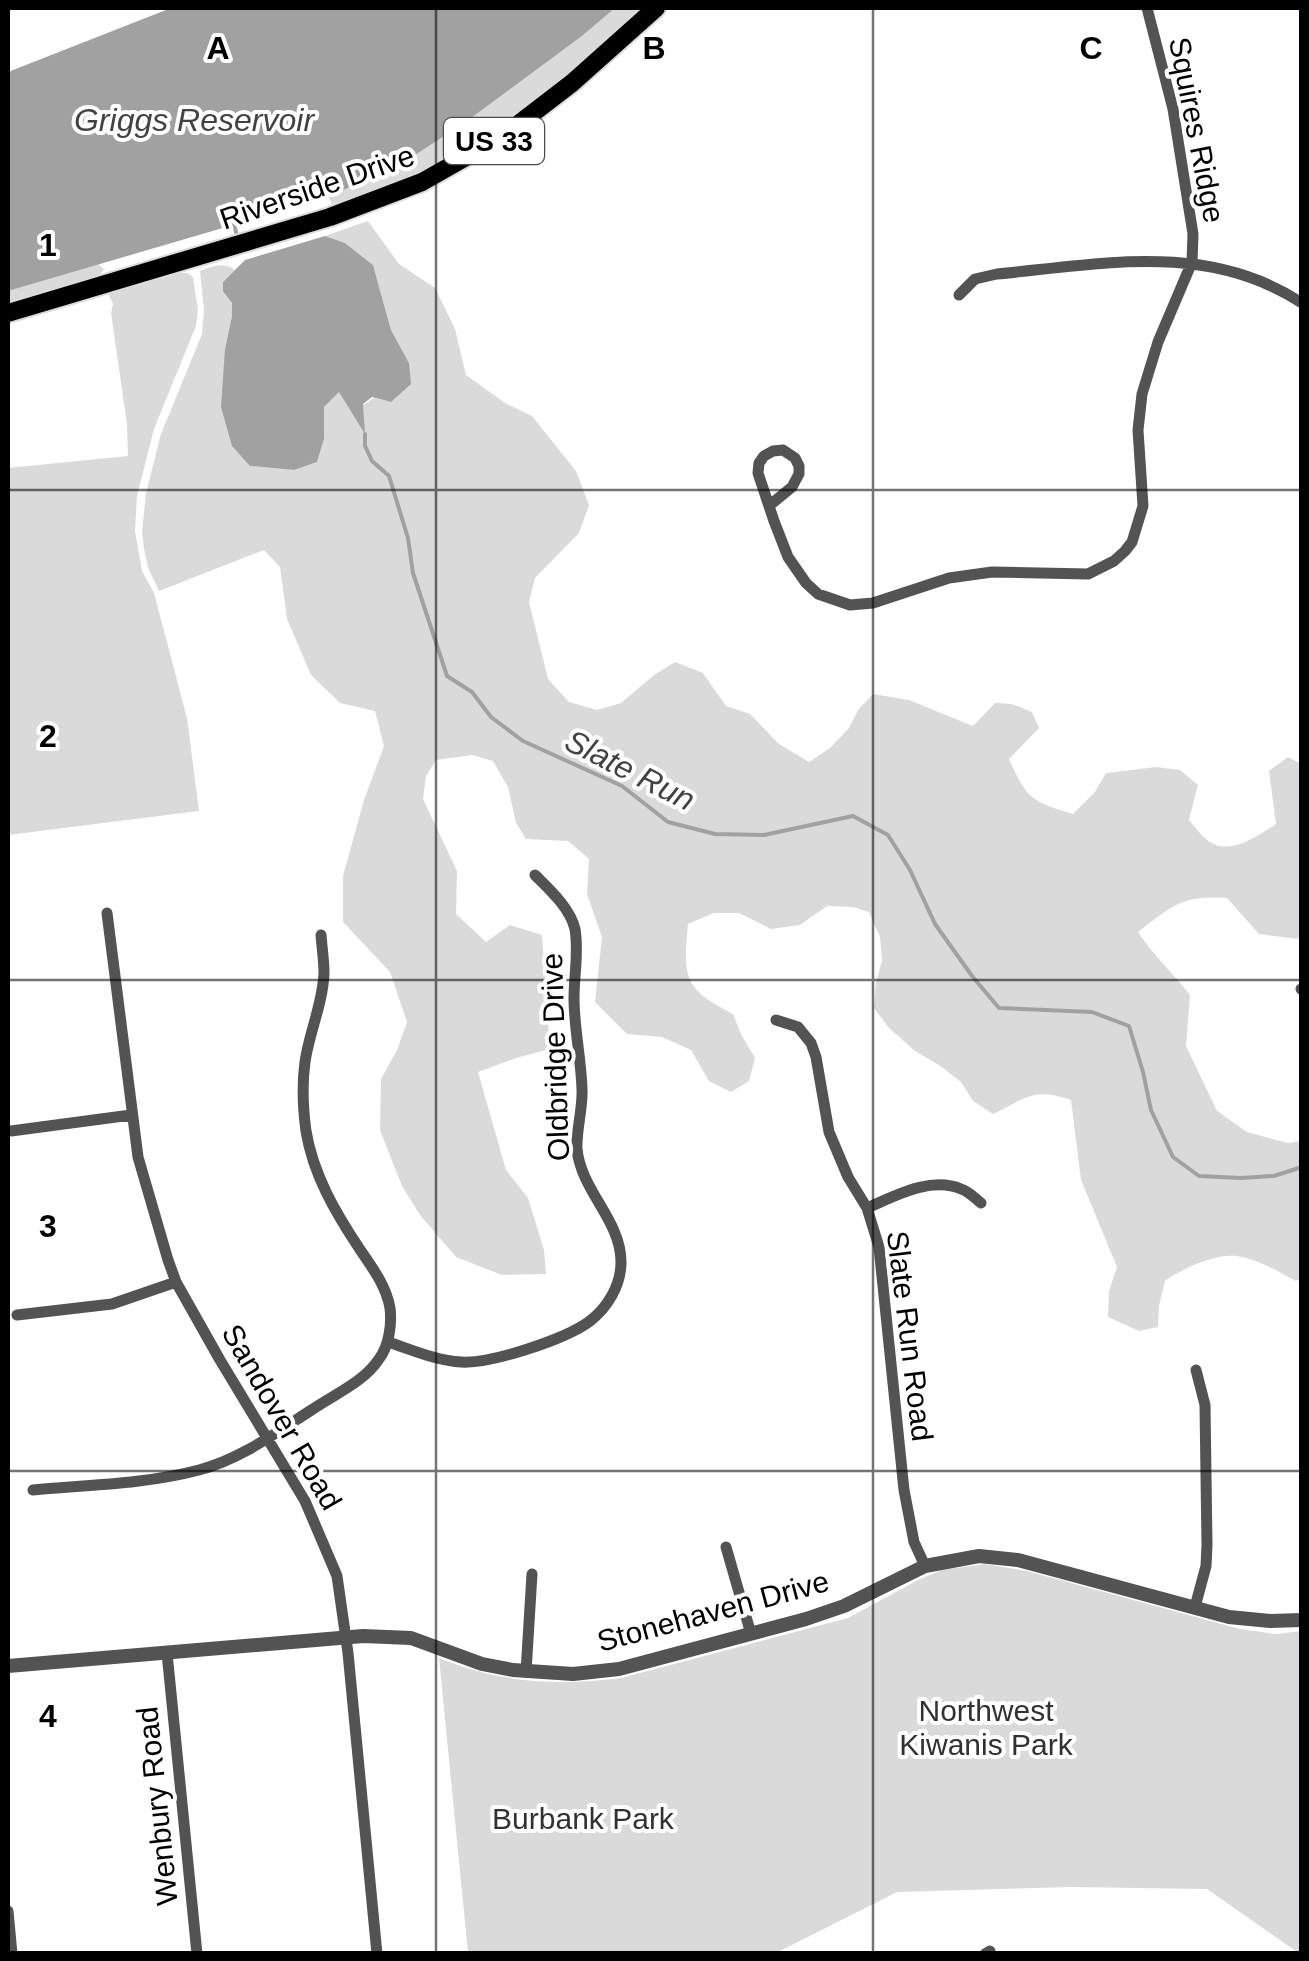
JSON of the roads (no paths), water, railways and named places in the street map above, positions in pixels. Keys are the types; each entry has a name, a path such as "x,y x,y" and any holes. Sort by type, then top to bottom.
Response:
{"main road":[{"name":"Riverside Drive","path":"8,313 238,245 422,182 503,136 610,51 656,8"}],"street":[{"name":"Squires Ridge","path":"1147,8 1172,109 1193,234 1192,262"},
{"path":"959,296 975,280 996,274 1138,261 1192,262 1260,281 1302,303"},
{"path":"770,505 792,487 800,474 795,458 783,450 768,453 759,463 758,473 788,554 818,594 841,603 873,603 948,578 992,572 1088,574 1102,568 1125,551 1140,520 1144,492 1138,430 1142,394 1158,342 1192,262"},
{"name":"Oldbridge Drive","path":"388,1342 460,1362 497,1358 589,1322 612,1296 618,1279 621,1262 617,1236 583,1172 577,1149 582,1092 574,1010 574,926 559,900 535,875"},
{"name":"Sandover Road","path":"107,912 138,1157 176,1282 305,1502 338,1576 377,1954"},
{"path":"34,1490 172,1476 224,1461 268,1438 361,1378 381,1358 388,1342 390,1310 386,1296 376,1272 324,1191 306,1132 305,1063 324,976 321,935"},
{"name":"Slate Run Road","path":"776,1020 798,1027 811,1044 829,1132 848,1177 868,1208 879,1246 908,1518 926,1566"},
{"path":"11,1131 132,1115"},
{"path":"868,1208 939,1184 962,1189 981,1202"},
{"path":"18,1315 112,1304 176,1282"},
{"path":"1195,1608 1208,1545 1204,1405 1196,1370"},
{"path":"726,1547 751,1634"},
{"name":"Stonehaven Drive","path":"8,1666 347,1637 411,1638 482,1664 526,1672 573,1674 619,1669 844,1606 926,1566 954,1559 998,1556 1228,1618 1302,1620"},
{"path":"526,1672 532,1574"},
{"name":"Wenbury Road","path":"168,1653 197,1954"},
{"path":"8,1911 12,1954"}],"water":[{"name":"Griggs Reservoir","path":"171,8 615,8 467,121 403,163 328,197 8,291 8,72"},
{"path":"325,236 345,243 373,265 391,330 409,363 411,384 391,402 372,397 363,404 365,434 339,392 324,407 324,439 317,462 294,470 250,466 232,446 221,407 232,316 232,303 223,291 223,282 245,260"}],"waterway":[{"name":"Slate Run","path":"233,220 238,240"},
{"name":"Slate Run","path":"365,434 365,446 372,461 389,476 408,538 413,573 447,676 472,692 491,717 523,741 622,786 668,822 715,834 764,835 853,816 888,835 910,870 935,924 999,1008 1092,1012 1129,1026 1151,1110 1173,1157 1199,1176 1274,1176 1302,1167"}],"park label":[{"name":"Northwest Kiwanis Park","path":"986,1727"},
{"name":"Burbank Park","path":"583,1818"}]}
